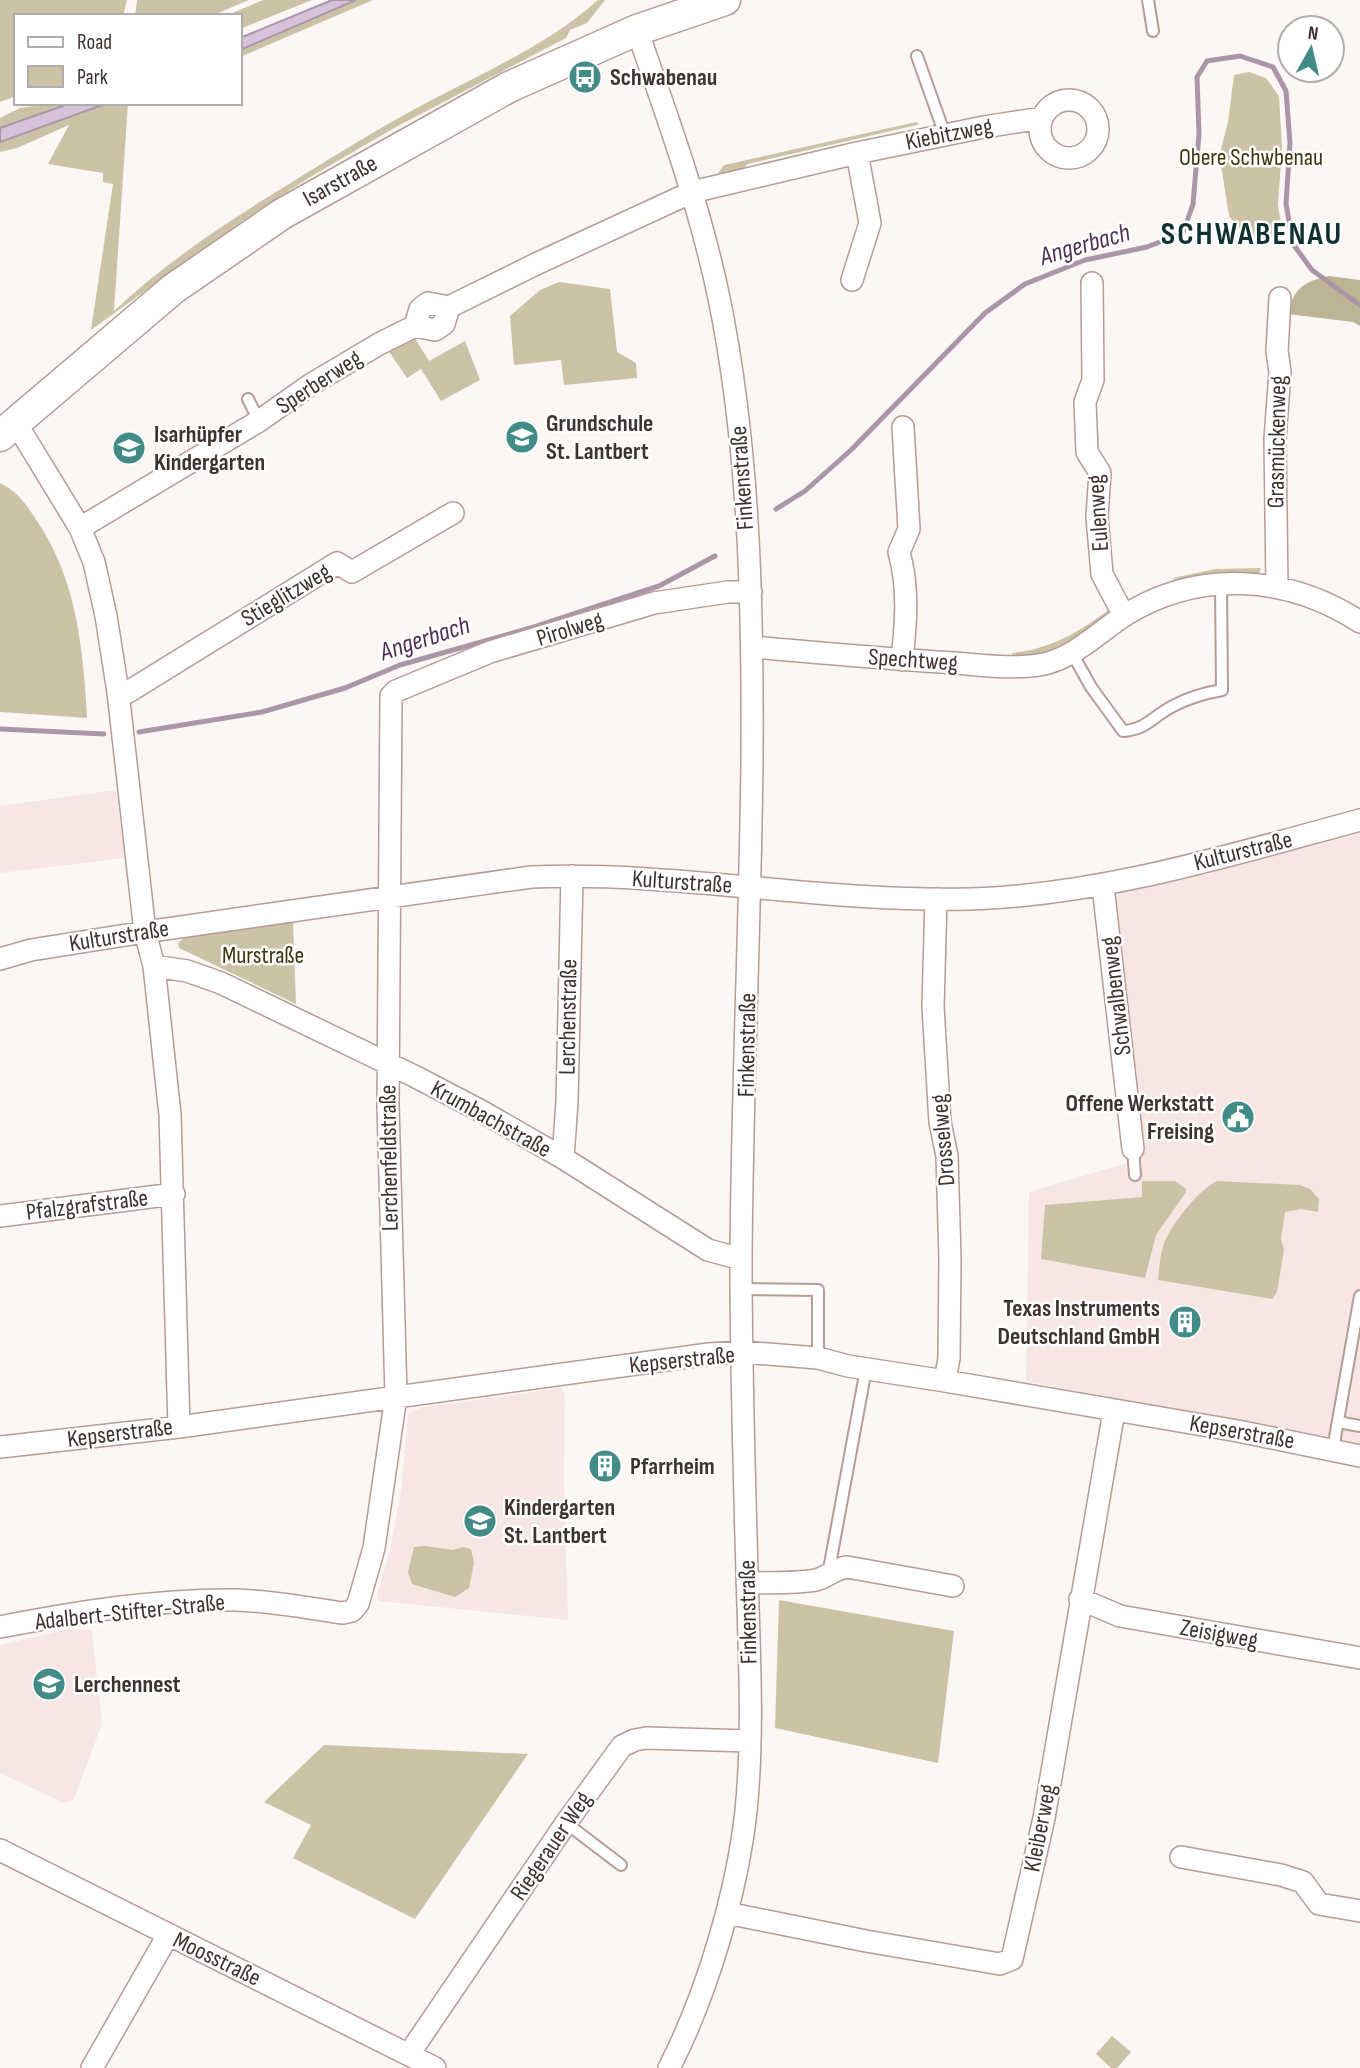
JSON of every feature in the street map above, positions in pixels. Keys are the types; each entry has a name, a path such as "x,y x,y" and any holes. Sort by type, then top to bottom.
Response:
{"main road":[{"name":"Isarstraße","path":"8,430 173,289 282,214 509,87 637,30 725,0"}],"street":[{"name":"Finkenstraße","path":"637,30 692,192 719,301 738,414 745,484 753,647 751,886 741,1259 750,1741 746,1810 727,1913 675,2066"},
{"name":"Kiebitzweg","path":"692,192 857,153 1034,117 1042,118"},
{"path":"852,280 870,223 857,153"},
{"name":"Sperberweg","path":"80,528 259,421 310,385 415,326 417,314 423,305 434,303 449,307 692,192"},
{"name":"Eulenweg","path":"1092,283 1093,380 1085,402 1087,452 1100,473 1097,517 1102,574 1124,616"},
{"name":"Grasmückenweg","path":"1277,586 1275,439 1280,372 1277,351 1280,298"},
{"path":"902,660 906,626 905,577 899,552 909,529 903,427"},
{"path":"8,430 80,528 94,562 106,616 118,692 145,932 154,966 170,1115 179,1427"},
{"name":"Stieglitzweg","path":"118,692 128,692 337,563 352,572 453,513"},
{"name":"Spechtweg","path":"753,647 1020,667 1044,664 1072,653 1124,616 1170,592 1221,585 1277,586 1327,602 1360,622"},
{"name":"Pirolweg","path":"396,691 490,652 654,603 728,592 751,592"},
{"name":"Lerchenfeldstraße","path":"343,1613 352,1611 358,1604 374,1548 396,1396 387,1063 391,896 391,696 396,691"},
{"name":"Kulturstraße","path":"0,958 31,950 145,932 531,877 572,876 751,886 839,896 936,899 1033,896 1103,886 1360,820"},
{"name":"Lerchenstraße","path":"563,1158 572,876"},
{"name":"Schwalbenweg","path":"1103,886 1133,1149"},
{"name":"Drosselweg","path":"936,899 933,1007 940,1122 947,1156 950,1259 949,1358 946,1381"},
{"name":"Krumbachstraße","path":"154,966 187,971 221,983 387,1063 481,1111 563,1158 708,1250 741,1259"},
{"name":"Pfalzgrafstraße","path":"0,1216 174,1194"},
{"name":"Kepserstraße","path":"0,1447 179,1427 709,1354 742,1352 818,1358 866,1369 1114,1410 1360,1456"},
{"name":"Kleiberweg","path":"727,1913 1000,1964 1010,1961 1015,1952 1044,1818 1114,1410"},
{"path":"747,1583 813,1581 828,1575 834,1569 847,1567 953,1586"},
{"name":"Zeisigweg","path":"1080,1599 1120,1616 1360,1658"},
{"name":"Adalbert-Stifter-Straße","path":"0,1627 71,1615 198,1601 265,1602 343,1613"},
{"name":"Riegerauer Weg","path":"409,2054 611,1758 627,1743 646,1738 750,1741"},
{"name":"Moosstraße","path":"0,1850 435,2068"},
{"path":"1181,1857 1281,1875 1303,1882 1319,1903 1360,1911"},
{"path":"92,2068 168,1935"}],"lane":[{"path":"1148,0 1153,31"},
{"path":"916,56 945,135"},
{"path":"248,399 259,421"},
{"path":"1072,653 1091,687 1123,731 1137,730 1172,706 1205,693 1222,690 1221,585"},
{"path":"1133,1149 1135,1175"},
{"path":"741,1289 818,1290 818,1358"},
{"path":"1333,1449 1360,1296"},
{"path":"828,1575 866,1369"},
{"path":"1338,1422 1360,1426"},
{"path":"566,1823 621,1865"}],"shaded area":[{"path":"332,0 356,0 242,49 242,37"},
{"path":"65,105 102,105 0,142 0,128"},
{"path":"1329,276 1360,280 1360,326 1353,322 1288,314 1293,298 1301,288"},
{"path":"116,790 125,858 0,873 0,806"},
{"path":"1360,834 1360,1446 1026,1381 1029,1192 1140,1159 1128,1017 1110,895"},
{"name":"Kindergarten St. Lantbert","path":"562,1388 565,1394 564,1483 568,1620 379,1601 377,1595 390,1550 401,1491 408,1414 420,1408"},
{"name":"Lerchennest","path":"69,1629 92,1630 102,1724 73,1801 64,1803 0,1773 0,1645"}],"green space":[{"path":"0,0 127,0 124,14 14,14 14,97 0,102"},
{"path":"137,0 249,0 216,14 135,14"},
{"path":"263,0 312,0 242,28 242,14 230,14"},
{"path":"356,0 373,0 242,56 242,49"},
{"path":"598,0 605,0 587,23 570,30 566,38 396,127 312,176 242,221 91,330 113,184 103,182 103,173 48,164 69,125 17,148 0,152 0,142 102,105 128,105 114,311 176,259 243,213 391,122 515,57 579,16"},
{"name":"Obere Schwbenau","path":"1249,72 1266,78 1279,96 1282,147 1278,205 1282,229 1267,246 1238,228 1229,216 1221,165 1221,149 1228,122 1234,75"},
{"path":"65,105 0,128 0,118 20,108"},
{"path":"916,122 919,124 748,164 734,173 718,173 724,165"},
{"path":"559,282 610,289 617,352 636,363 637,378 564,385 561,360 514,365 510,316 540,290"},
{"path":"413,335 429,361 465,341 480,380 441,401 421,369 407,378 388,350"},
{"path":"0,483 17,494 29,509 61,567 76,616 87,718 0,712"},
{"path":"1261,568 1259,574 1215,574 1178,581 1173,578 1215,569"},
{"path":"1110,609 1110,615 1065,644 1041,654 1014,658 1012,653 1039,648 1064,638"},
{"name":"Murstraße","path":"293,920 296,1004 179,948 178,943 186,936"},
{"path":"1142,1181 1175,1181 1186,1189 1156,1235 1145,1278 1041,1259 1045,1205 1142,1197"},
{"path":"1217,1181 1300,1185 1310,1189 1319,1199 1318,1212 1301,1209 1285,1212 1281,1239 1284,1250 1277,1292 1272,1299 1158,1280 1163,1246 1171,1229 1193,1201"},
{"path":"414,1547 453,1550 463,1547 471,1549 474,1563 469,1588 455,1597 412,1584 408,1572"},
{"path":"779,1600 954,1631 938,1763 775,1728"},
{"path":"324,1745 528,1754 415,1919 293,1858 311,1825 264,1802"},
{"path":"1112,2036 1131,2052 1117,2068 1111,2068 1096,2054"}],"waterway":[{"name":"Angerbach","path":"776,509 805,491 851,450 985,313 1025,284 1085,260 1147,247 1183,233 1193,204 1199,134 1197,77 1207,61 1240,56 1273,67 1286,91 1290,143 1286,204 1293,244 1312,270 1360,305"},
{"name":"Angerbach","path":"139,732 262,712 345,688 400,665 534,627 659,586 715,556"},
{"name":"Angerbach","path":"0,729 104,734"}],"place":[{"name":"Schwabenau","path":"585,77"},
{"name":"Grundschule St. Lantbert","path":"522,437"},
{"name":"Isarhüpfer Kindergarten","path":"129,448"},
{"name":"Offene Werkstatt Freising","path":"1238,1117"},
{"name":"Texas Instruments Deutschland GmbH","path":"1185,1322"},
{"name":"Pfarrheim","path":"605,1466"},
{"name":"Kindergarten St. Lantbert","path":"480,1521"},
{"name":"Lerchennest","path":"49,1684"}],"district":[{"name":"SCHWABENAU","path":"1252,234"}]}
